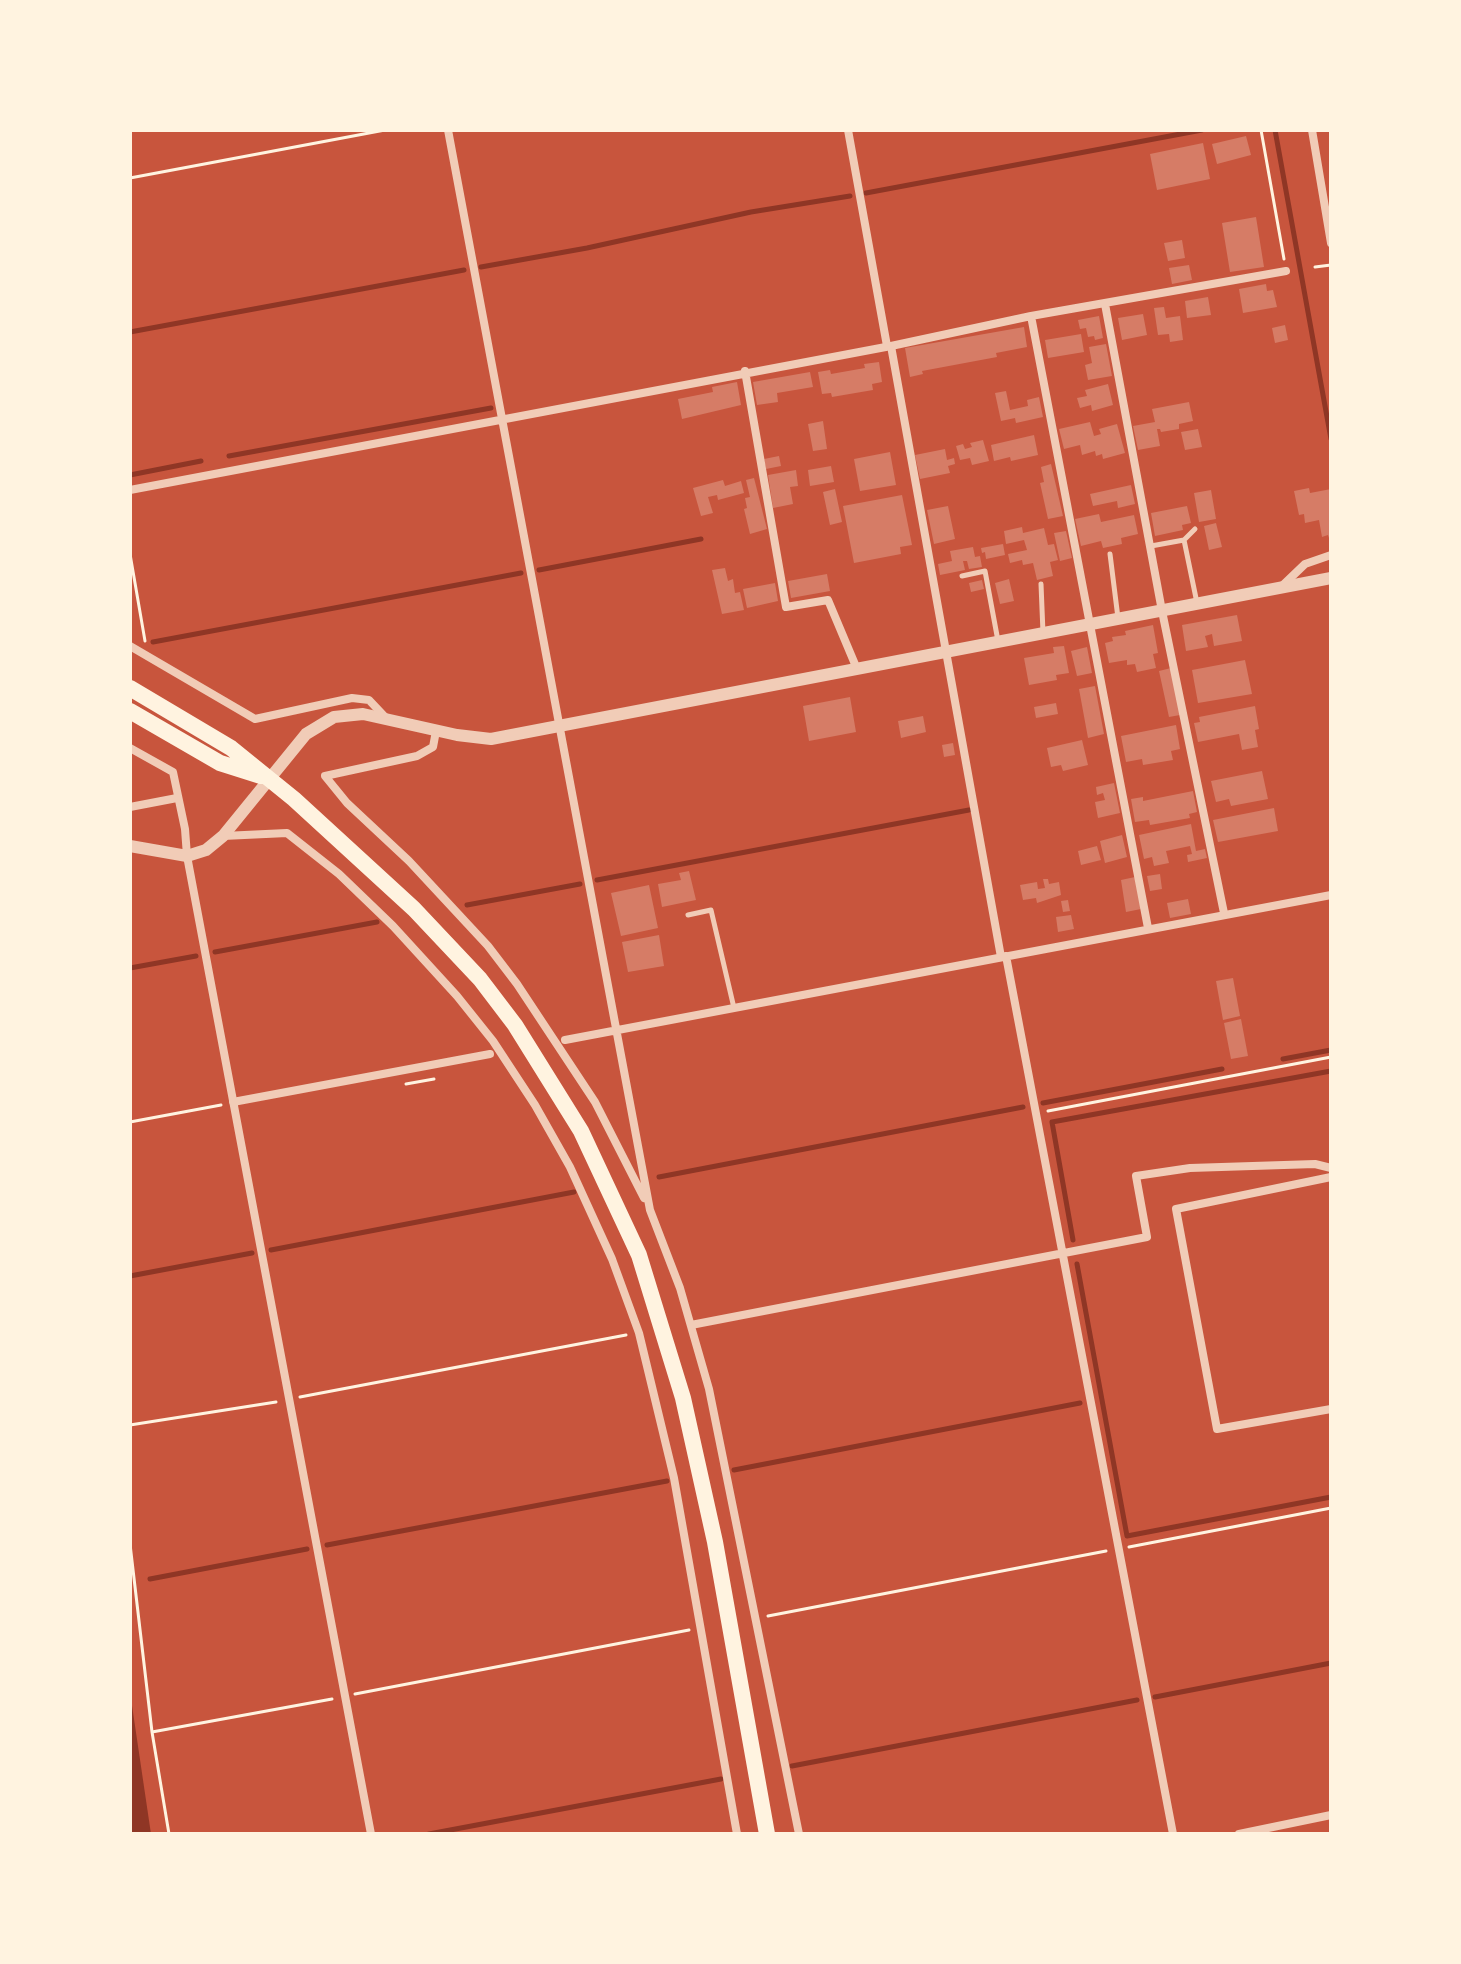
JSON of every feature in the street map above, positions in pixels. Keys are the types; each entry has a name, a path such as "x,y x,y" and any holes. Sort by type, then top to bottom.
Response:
{"main road":[{"path":"130,688 231,748 271,779 380,876 480,979 541,1064 581,1131 639,1255 683,1398 717,1556 767,1834"},
{"path":"130,711 220,763 271,779"}],"street":[{"path":"448,130 650,1210"},
{"path":"848,130 1173,1834"},
{"path":"1312,130 1331,243"},
{"path":"130,490 889,346 1031,316 1286,271"},
{"path":"1105,304 1162,611 1224,913"},
{"path":"1031,316 1148,928"},
{"path":"745,371 786,607 828,600 857,669"},
{"path":"1280,588 1305,564 1331,555"},
{"path":"130,846 187,856 206,850 223,836 306,734 334,717 363,714 436,731 491,739 1331,578"},
{"path":"130,646 255,719 352,698 369,700 386,718"},
{"path":"436,731 433,747 417,756 325,776 347,803 409,861 488,946 517,984 595,1102 650,1210 680,1288 709,1389 799,1834"},
{"path":"130,748 173,772 371,1834"},
{"path":"130,807 177,798"},
{"path":"223,836 287,833 320,856 350,884 457,996 509,1063 570,1167 612,1259 639,1333 674,1478 737,1834"},
{"path":"565,1040 1331,895"},
{"path":"233,1102 490,1054"},
{"path":"691,1325 1147,1237 1136,1176 1190,1168 1315,1164 1331,1168"},
{"path":"1331,1177 1176,1209 1217,1429 1331,1409"},
{"path":"1239,1834 1331,1815"}],"lane":[{"path":"1151,546 1184,540 1195,529"},
{"path":"1184,540 1197,604"},
{"path":"1110,554 1118,619"},
{"path":"962,576 985,571 998,642"},
{"path":"1041,584 1043,634"},
{"path":"688,915 711,910 734,1008"}],"path":[{"path":"130,178 385,130"},
{"path":"1261,130 1286,271"},
{"path":"1315,267 1331,265"},
{"path":"130,554 148,656"},
{"path":"1036,1113 1331,1057"},
{"path":"130,1122 233,1102"},
{"path":"130,1425 290,1399 639,1333"},
{"path":"756,1619 1331,1508"},
{"path":"130,1544 152,1732 169,1834"},
{"path":"152,1732 701,1628"}],"shaded area":[{"path":"130,1692 151,1834 130,1834"}],"building":[{"path":"1246,136 1251,155 1217,164 1212,144"},
{"path":"1203,143 1210,179 1157,190 1150,154"},
{"path":"1256,217 1264,267 1230,272 1222,223"},
{"path":"1182,240 1185,258 1168,261 1164,243"},
{"path":"1189,265 1192,280 1172,284 1169,268"},
{"path":"1266,284 1267,291 1273,290 1277,307 1243,313 1239,289"},
{"path":"1208,297 1211,315 1187,318 1185,301"},
{"path":"1164,307 1166,318 1180,316 1183,340 1170,342 1169,334 1158,335 1154,308"},
{"path":"1143,314 1147,335 1122,340 1118,318"},
{"path":"1099,316 1103,338 1095,340 1094,336 1088,337 1086,328 1080,329 1078,320"},
{"path":"1285,325 1288,340 1275,343 1272,328"},
{"path":"1024,327 1027,347 996,353 997,357 922,371 923,374 910,377 905,348"},
{"path":"1081,334 1084,352 1048,358 1045,340"},
{"path":"1106,344 1112,376 1088,380 1085,365 1092,363 1089,347"},
{"path":"879,362 882,382 872,384 873,390 832,397 831,393 822,394 818,372 830,370 831,374 865,368 864,364"},
{"path":"810,372 813,387 777,393 778,402 757,405 753,382"},
{"path":"737,382 741,405 682,419 678,399 713,392 712,387"},
{"path":"1108,384 1113,405 1092,411 1091,405 1080,408 1077,398 1087,396 1085,390"},
{"path":"1006,391 1010,410 1028,406 1027,400 1039,397 1043,417 1016,423 1015,418 1001,421 995,393"},
{"path":"1189,402 1193,421 1179,424 1179,429 1161,432 1157,429 1160,446 1138,450 1133,426 1155,422 1152,409"},
{"path":"823,421 827,449 813,451 808,424"},
{"path":"1090,422 1094,436 1101,434 1099,429 1117,424 1125,453 1103,459 1102,454 1096,456 1095,451 1082,455 1080,445 1064,449 1059,429"},
{"path":"1198,429 1202,447 1185,450 1181,432"},
{"path":"1034,435 1038,455 994,461 991,445"},
{"path":"983,440 989,461 972,465 970,458 960,460 956,446 963,444 965,449 972,447 970,443"},
{"path":"945,449 947,460 954,458 955,464 948,466 950,473 920,479 915,455"},
{"path":"890,452 896,485 860,491 854,459"},
{"path":"779,456 781,466 766,469 764,459"},
{"path":"1051,464 1063,516 1048,519 1040,483 1044,482 1041,467"},
{"path":"831,466 834,482 810,486 808,470"},
{"path":"796,470 798,486 790,487 793,504 773,508 768,475"},
{"path":"754,478 767,529 750,534 744,509 747,508 745,498 750,497 746,480"},
{"path":"723,480 725,486 741,481 744,493 718,500 717,495 708,497 713,513 701,516 693,488"},
{"path":"1131,485 1135,504 1118,508 1117,501 1093,506 1090,494"},
{"path":"1309,488 1310,493 1331,489 1331,544 1328,535 1322,537 1319,520 1305,523 1304,514 1299,515 1294,491"},
{"path":"835,489 842,522 830,525 823,492"},
{"path":"1211,490 1216,519 1199,522 1194,493"},
{"path":"902,495 912,545 900,547 901,554 854,563 843,506"},
{"path":"948,506 955,539 934,544 927,510"},
{"path":"1187,506 1191,523 1182,525 1183,530 1155,536 1151,513"},
{"path":"1099,514 1101,522 1134,515 1138,534 1121,538 1122,544 1103,548 1101,541 1081,546 1075,519"},
{"path":"1216,523 1222,547 1209,550 1204,526"},
{"path":"1022,527 1023,533 1044,528 1048,545 1054,544 1058,560 1050,562 1053,576 1037,580 1033,563 1023,565 1022,560 1010,563 1008,554 1027,550 1024,540 1006,544 1004,531"},
{"path":"1066,531 1072,558 1060,561 1054,533"},
{"path":"1003,544 1005,555 986,559 985,552 982,553 981,548"},
{"path":"973,547 975,557 980,556 982,567 969,569 967,561 963,561 965,570 940,575 938,564 952,561 950,551"},
{"path":"725,568 728,581 733,579 735,593 740,592 744,610 722,614 712,570"},
{"path":"827,574 830,591 791,598 788,581"},
{"path":"1009,579 1014,601 1000,604 995,583"},
{"path":"982,580 984,589 971,592 969,583"},
{"path":"775,583 778,601 747,608 743,589"},
{"path":"1237,615 1242,641 1214,646 1212,634 1205,636 1208,647 1186,651 1182,625"},
{"path":"1153,625 1158,653 1153,654 1156,668 1137,672 1135,664 1127,665 1127,660 1109,663 1105,643 1113,641 1112,637 1126,635 1125,631"},
{"path":"1064,646 1069,673 1056,675 1057,680 1029,685 1024,658 1054,653 1053,647"},
{"path":"1087,647 1092,673 1077,676 1071,651"},
{"path":"1245,660 1252,694 1198,703 1192,670"},
{"path":"1171,668 1180,715 1169,717 1159,671"},
{"path":"1095,686 1104,734 1088,738 1079,689"},
{"path":"850,697 856,732 809,741 803,706"},
{"path":"1056,703 1058,714 1036,718 1034,707"},
{"path":"1255,706 1258,747 1242,750 1239,734 1198,742 1194,723 1200,722 1199,717"},
{"path":"923,716 926,732 901,738 898,721"},
{"path":"1176,725 1180,749 1171,751 1173,760 1143,765 1142,759 1126,762 1121,736"},
{"path":"1082,740 1088,765 1063,771 1061,765 1051,767 1047,748"},
{"path":"953,743 955,755 944,757 942,745"},
{"path":"1262,771 1268,799 1231,806 1229,799 1216,802 1211,781"},
{"path":"1114,783 1120,813 1098,818 1095,802 1105,800 1103,793 1097,795 1096,787"},
{"path":"1193,791 1197,812 1189,814 1190,818 1150,825 1149,820 1135,822 1131,799 1143,797 1143,801"},
{"path":"1274,808 1278,831 1218,842 1213,820"},
{"path":"1191,824 1196,851 1205,849 1207,858 1188,862 1187,855 1192,854 1190,846 1166,851 1169,863 1154,866 1152,857 1144,859 1139,835"},
{"path":"1122,835 1127,857 1105,863 1100,841"},
{"path":"1097,846 1101,860 1081,865 1078,851"},
{"path":"689,871 696,900 662,907 658,884 681,880 679,873"},
{"path":"1160,874 1162,889 1150,891 1147,876"},
{"path":"1135,877 1141,909 1126,912 1121,880"},
{"path":"1043,879 1048,879 1049,884 1059,882 1061,895 1037,903 1036,898 1023,900 1020,885 1037,882 1038,889 1045,888"},
{"path":"649,885 658,928 621,936 611,893"},
{"path":"1188,899 1191,914 1170,918 1167,903"},
{"path":"1068,900 1070,911 1063,912 1061,901"},
{"path":"1071,915 1074,929 1058,932 1056,917"},
{"path":"659,935 664,966 628,972 622,942"},
{"path":"1233,978 1240,1016 1223,1020 1216,981"},
{"path":"1241,1019 1248,1056 1231,1059 1224,1023"}],"waterway":[{"path":"866,193 1202,130"},
{"path":"1275,130 1331,439"},
{"path":"481,267 587,248 751,212 850,196"},
{"path":"130,332 464,270"},
{"path":"229,456 491,408"},
{"path":"130,475 201,461"},
{"path":"539,570 701,539"},
{"path":"153,642 521,573"},
{"path":"597,880 969,810"},
{"path":"467,905 580,884"},
{"path":"215,952 377,922"},
{"path":"130,968 196,956"},
{"path":"1283,1059 1331,1050"},
{"path":"1043,1103 1222,1069"},
{"path":"1073,1240 1052,1122 1331,1071"},
{"path":"659,1177 1023,1107"},
{"path":"271,1250 574,1192"},
{"path":"130,1276 252,1253"},
{"path":"1077,1264 1127,1536 1331,1497"},
{"path":"734,1470 1080,1403"},
{"path":"327,1545 667,1481"},
{"path":"150,1579 307,1549"},
{"path":"1155,1697 1331,1663"},
{"path":"792,1766 1137,1700"},
{"path":"429,1834 721,1779"}]}
